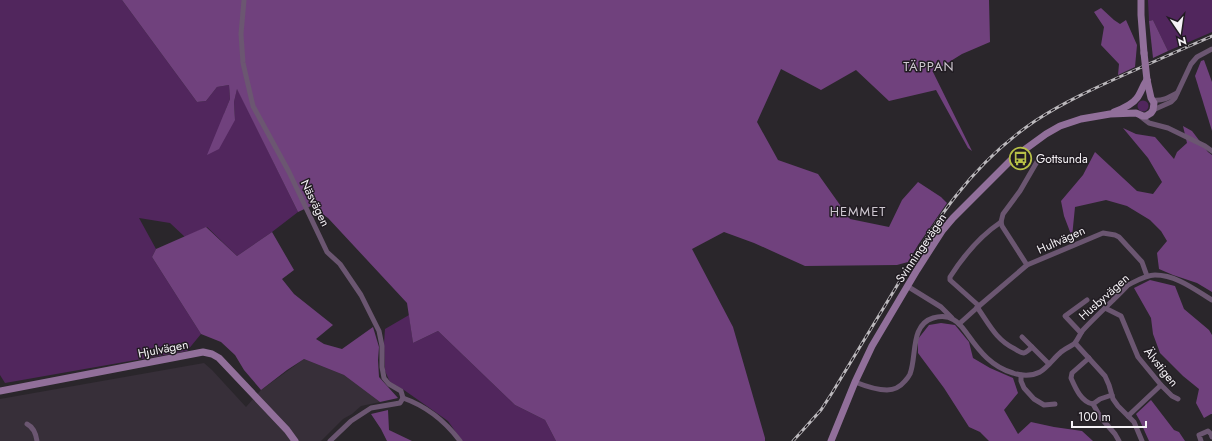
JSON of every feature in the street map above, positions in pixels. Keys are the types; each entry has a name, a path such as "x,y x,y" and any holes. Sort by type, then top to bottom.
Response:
{"main road":[{"path":"1142,0 1141,15 1146,80 1154,105"},
{"path":"1138,114 1134,107 1136,99 1146,80"},
{"path":"1136,99 1142,95 1146,96 1154,105"},
{"name":"Svinningevägen","path":"1110,114 1123,108 1136,99"},
{"name":"Svinningevägen","path":"831,441 854,382 872,346 949,222 1013,158 1046,134 1060,126 1081,119 1110,114 1138,114 1146,116 1154,105"},
{"name":"Hjulvägen","path":"0,391 203,352 212,354 218,358 287,430 295,441"}],"street":[{"name":"Näsvägen","path":"244,0 241,34 243,63 253,106 289,172 327,252 340,264 365,302 379,331 382,346 381,363 384,378 389,384 401,391 403,398"},
{"path":"1154,105 1171,102 1175,98 1191,64 1197,57 1212,49"},
{"path":"1154,105 1177,93"},
{"path":"1154,105 1154,120 1157,124"},
{"path":"1138,114 1149,123 1157,124 1192,139 1212,151"},
{"path":"1027,265 1002,226 1001,222 1003,214 1020,192 1041,157"},
{"path":"1001,222 994,226 975,243 963,257 950,277 950,280 978,306 1002,342 1022,352 1026,352 1032,347"},
{"name":"Hultvägen","path":"959,324 1027,265 1100,234 1106,233 1119,237 1142,262 1147,276"},
{"name":"Husbyvägen","path":"1021,376 1036,374 1042,371 1059,353 1075,343 1081,333 1128,285 1147,276 1154,275 1179,280 1212,300"},
{"path":"908,286 941,307 959,324 980,352 989,360 997,366 1021,376 1021,381 1024,388 1034,399 1044,405 1055,404"},
{"path":"1081,333 1065,316 1087,300"},
{"name":"Älvstigen","path":"1105,308 1121,316 1138,357 1161,385 1178,400"},
{"path":"854,382 887,390 897,389 910,374 917,337 922,325 934,317 941,316 954,320"},
{"path":"1022,337 1049,364"},
{"path":"1075,343 1105,376 1118,406 1134,422 1142,441"},
{"path":"1089,358 1072,373 1071,378 1077,391 1089,404 1092,404 1119,441"},
{"path":"1128,416 1161,385"},
{"path":"1092,404 1100,399 1112,395"},
{"path":"330,441 351,421 371,408 400,403 403,398 414,402 440,418 460,441"},
{"path":"27,424 35,432 38,441"},
{"path":"1201,441 1199,435 1203,432 1208,431 1212,437"}],"shaded area":[{"path":"0,0 122,0 197,102 206,101 217,87 229,85 230,99 224,114 235,120 234,102 237,88 298,212 237,256 207,227 185,237 170,223 139,218 156,249 152,257 201,334 187,351 5,383 0,375"},
{"path":"122,0 989,0 990,42 962,54 933,72 972,151 968,148 936,90 889,101 856,70 821,90 781,69 757,122 778,160 818,174 850,219 889,227 902,200 918,182 941,197 947,203 908,262 897,265 805,266 754,243 724,232 692,249 733,327 765,441 556,441 545,420 515,405 438,331 413,343 407,303 328,218 311,206 298,212 237,89 234,102 235,120 219,149 207,155 230,99 229,85 217,87 206,101 197,102"},
{"path":"1148,0 1212,0 1212,32 1168,51 1153,20 1149,21"},
{"path":"1101,8 1120,24 1126,20 1137,45 1135,67 1118,75 1119,64 1101,45 1104,27 1094,12"},
{"path":"1153,20 1168,51 1153,58 1149,21"},
{"path":"1204,60 1212,82 1212,131 1195,76 1201,61"},
{"path":"1143,100 1147,102 1149,106 1147,110 1143,112 1139,110 1137,106 1139,102"},
{"path":"1183,126 1192,131 1212,155 1212,292 1197,283 1159,269 1157,253 1167,241 1161,231 1150,220 1127,206 1106,200 1075,207 1072,237 1064,216 1061,201 1083,175 1095,152 1137,191 1153,194 1162,182 1148,158 1123,128 1136,134 1155,137 1174,159 1177,152 1187,143"},
{"path":"206,227 237,256 272,232 294,270 282,279 294,294 333,325 316,339 324,344 342,349 373,327 379,347 379,377 398,398 380,402 344,375 304,359 261,390 244,370 235,355 221,342 201,334 152,257 156,249"},
{"path":"1150,280 1175,286 1184,309 1209,330 1212,335 1212,414 1204,418 1196,403 1199,389 1183,376 1160,353 1153,334 1151,318 1134,288"},
{"path":"409,315 413,343 438,331 515,405 545,420 556,441 462,441 448,421 390,382 385,371 385,329"},
{"path":"941,323 955,325 969,342 973,358 990,368 1013,378 1018,393 1004,410 1018,434 1031,422 1082,431 1093,441 989,441 980,432 969,427 944,388 918,353 918,339 929,325"},
{"path":"304,359 344,375 380,402 361,406 352,414 343,419 321,441 0,441 0,399 204,363 246,407 261,390"},
{"path":"1151,400 1174,430 1179,432 1185,441 1149,441 1136,414"},
{"path":"388,410 389,430 412,441 387,441 371,414"}],"railway":[{"path":"793,441 821,410 939,218 972,176 991,157 1012,138 1035,121 1057,108 1103,85 1212,36"}],"place":[{"name":"Gottsunda","path":"1021,159"}],"district":[{"name":"TÄPPAN","path":"929,66"},
{"name":"HEMMET","path":"858,211"}]}
